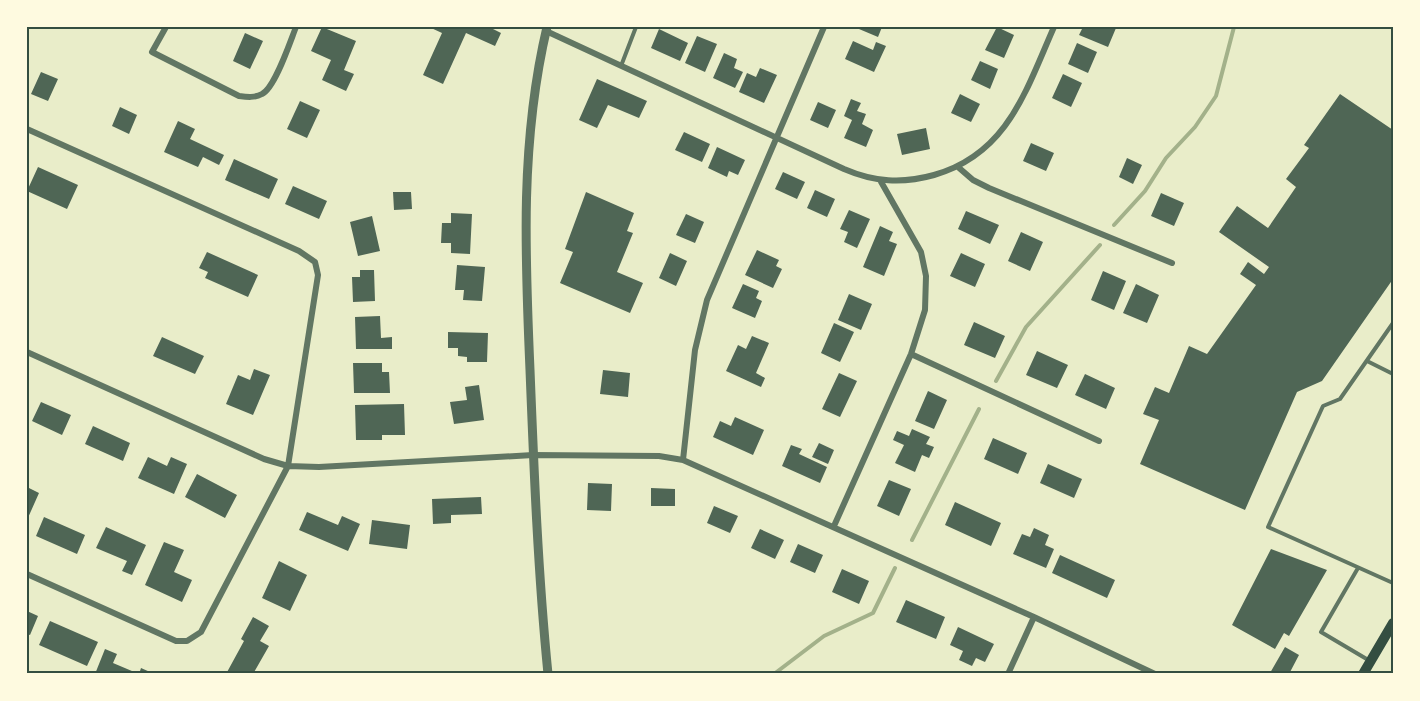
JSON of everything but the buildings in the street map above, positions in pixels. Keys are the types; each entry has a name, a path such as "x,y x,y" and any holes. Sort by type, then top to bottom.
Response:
{"main road":[{"path":"1363,674 1393,623"}],"street":[{"path":"166,27 152,52 239,96 249,98 263,94 271,85 296,27"},
{"path":"683,460 695,350 706,300 824,27"},
{"path":"548,674 533,455 525,188 532,106 546,29 775,139 853,173 880,180 915,179 958,167 983,151 1012,118 1054,27"},
{"path":"27,129 294,249 315,262 318,275 288,466 204,628 192,639 182,642 27,574"},
{"path":"958,167 969,177 989,188 1172,262"},
{"path":"834,526 911,354 925,310 925,268 918,243 880,180"},
{"path":"27,352 245,451 288,466 319,467 533,455 650,456 683,460 1034,616 1155,674"},
{"path":"911,354 1099,441"},
{"path":"1008,674 1034,616"}],"lane":[{"path":"620,66 636,27"},
{"path":"1393,323 1340,399 1323,406 1268,527 1393,583"},
{"path":"1367,361 1393,374"},
{"path":"1358,567 1321,632 1371,662"}],"waterway":[{"path":"1114,225 1145,191 1166,158 1195,127 1216,96 1234,27"},
{"path":"996,381 1026,327 1100,245"},
{"path":"912,540 979,409"},
{"path":"774,674 824,636 873,613 895,568"}]}
